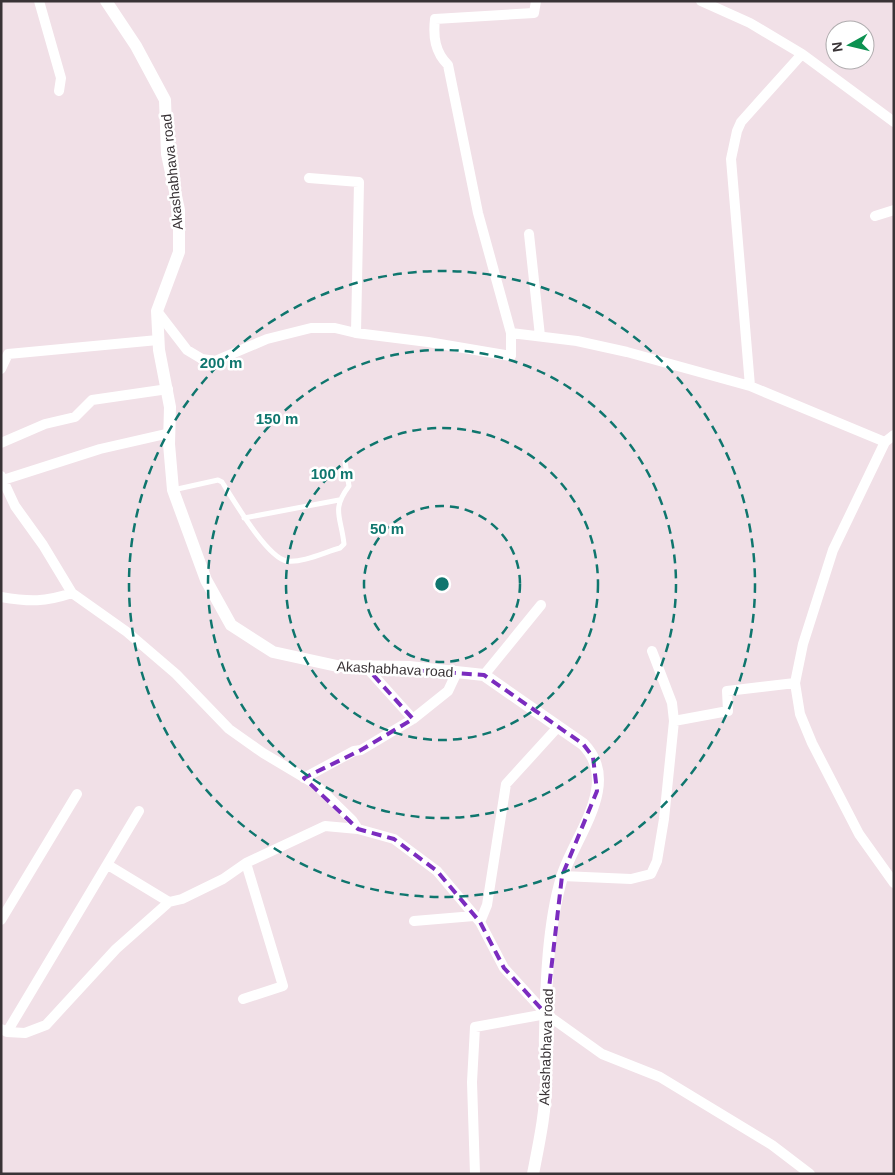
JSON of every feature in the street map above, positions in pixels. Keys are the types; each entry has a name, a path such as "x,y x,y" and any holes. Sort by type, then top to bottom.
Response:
{"street":[{"path":"40,1 61,78 60,91"},
{"name":"Akashabhava road","path":"106,1 136,46 165,100 167,154 179,210 179,252 157,311 158,340 168,389 173,490 206,580 231,625 273,652 337,666 409,667 484,676 588,749 593,757 598,780 595,801 562,876 554,924 546,1014 546,1081 540,1140 533,1174"},
{"path":"157,311 187,350 202,359 215,361 267,339 311,328 336,328 356,333 428,342 511,356 511,333 478,213 448,64 438,55 434,28 435,19 534,13 536,1"},
{"path":"701,1 750,22 802,54 894,122"},
{"path":"750,386 731,159 737,131 741,122 802,54"},
{"path":"309,178 359,182 356,333"},
{"path":"875,216 894,210"},
{"path":"530,234 540,336"},
{"path":"511,333 577,341 627,352 750,386 884,442"},
{"path":"1,369 8,354 158,340"},
{"path":"1,443 46,424 75,417 92,400 168,389"},
{"path":"170,433 100,449 2,478 15,506 43,545 72,592 127,632 176,674 229,729 263,753 315,784 352,820 358,829"},
{"path":"894,435 884,442 833,550 803,644 795,683 800,714 812,743 859,834 894,883"},
{"path":"1,597 36,601 51,600 72,592"},
{"path":"484,676 541,605"},
{"path":"562,876 631,880 651,874 657,861 664,818 674,721 672,703 652,651"},
{"path":"366,667 413,719"},
{"path":"304,778 354,751 361,750 413,719 448,690 457,672"},
{"path":"674,721 728,711 727,691 795,683"},
{"path":"477,919 487,905 506,784 558,728"},
{"path":"1,920 77,794"},
{"path":"138,811 108,866 4,1031 25,1033 46,1026 116,949 168,902 182,899 223,879 246,863 325,826 358,829 394,839 436,872 477,919 504,968 546,1014 602,1054 660,1077 772,1145 810,1174"},
{"path":"243,999 283,986 246,863"},
{"path":"108,866 168,902"},
{"path":"414,921 477,919"},
{"path":"475,1174 472,1082 474,1027 546,1014"}],"lane":[{"path":"173,490 218,480 222,482 250,527 278,556 286,561 294,561 340,548 344,544 338,508 339,500 349,486 345,462"},
{"path":"244,518 339,500"}],"highlighted area":[{"path":"366,667 484,675 583,744 593,757 597,791 562,876 546,1014 504,968 480,922 437,871 394,839 358,829 304,778 361,750 413,719"}]}
